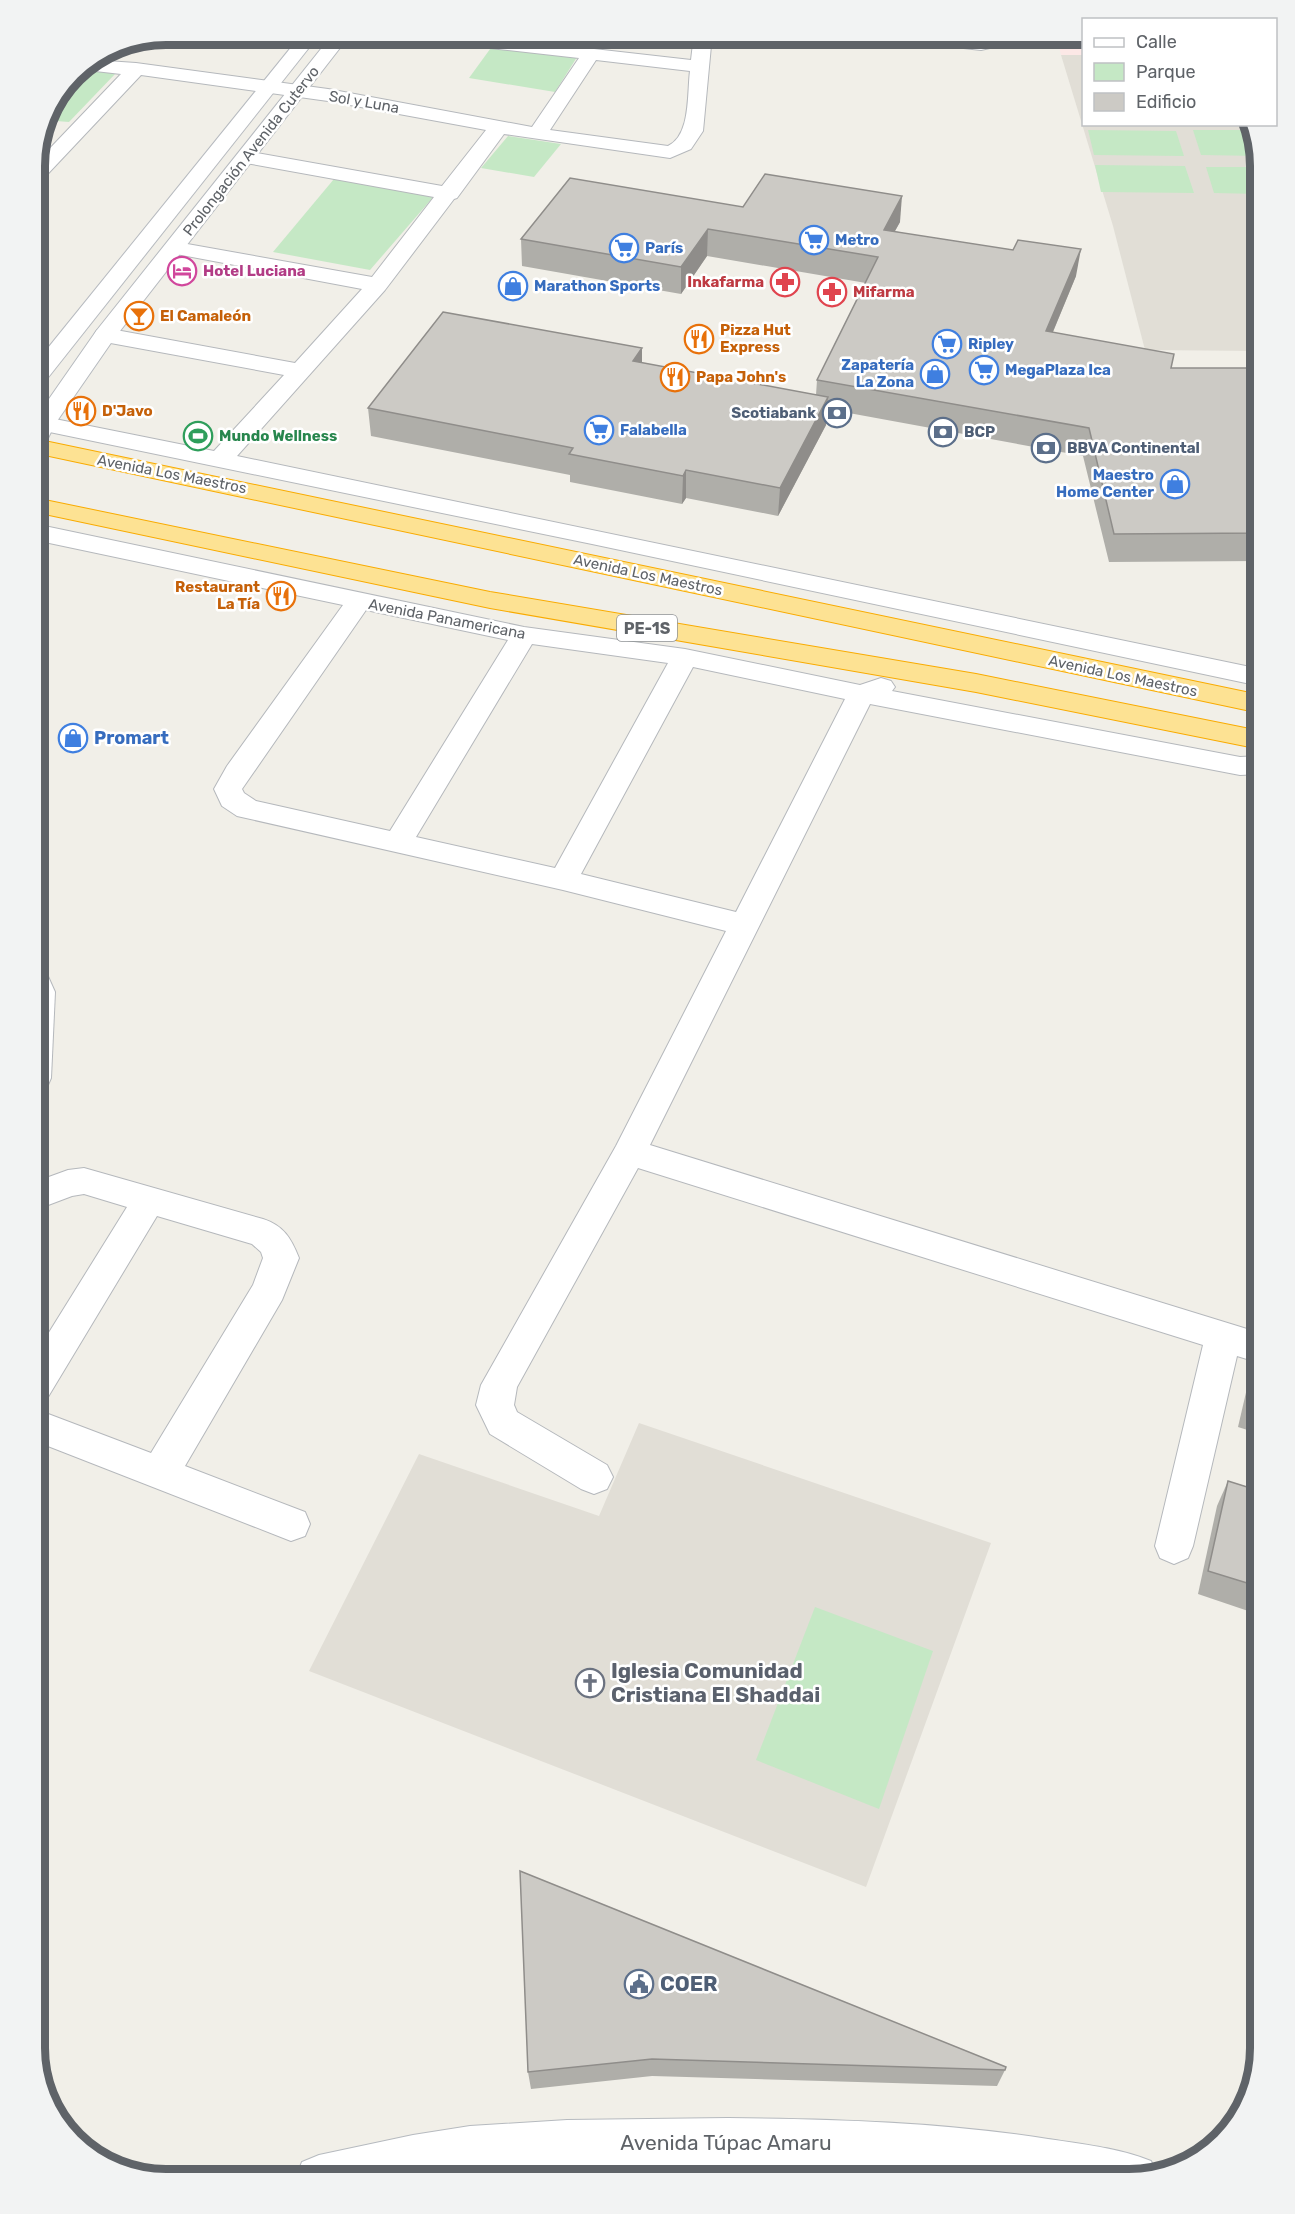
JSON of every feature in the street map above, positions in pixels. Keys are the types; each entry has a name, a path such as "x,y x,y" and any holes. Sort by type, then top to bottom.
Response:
{"highway":[{"name":"Avenida Los Maestros","path":"45,435 642,574 1250,702"},
{"name":"Avenida Los Maestros","path":"45,507 490,600 920,673 1250,738"},
{"path":"642,574 714,564"}],"street":[{"name":"Prolongación Avenida Cutervo","path":"45,366 301,45"},
{"name":"Prolongación Avenida Cutervo","path":"45,421 105,335 176,248 332,45"},
{"path":"513,45 701,67 702,45"},
{"path":"537,134 591,54"},
{"name":"Sol y Luna","path":"98,66 297,91 499,128 642,150 670,152 681,149 688,142 693,131 701,67"},
{"path":"45,165 136,69"},
{"path":"219,461 230,445 301,371 377,285 450,194 499,128"},
{"path":"53,129 76,131"},
{"path":"246,157 450,194"},
{"path":"176,248 377,285"},
{"path":"105,335 301,371"},
{"path":"45,432 70,430 592,536 714,564 1250,676"},
{"name":"Avenida Panamericana","path":"45,534 524,634 685,657 861,694 1240,766 1250,766"},
{"path":"359,601 228,789 232,799 247,809 563,880 745,925"},
{"path":"396,844 524,634"},
{"path":"563,880 685,657"},
{"path":"594,1476 504,1423 495,1405 499,1385 630,1152 861,694 920,673"},
{"path":"630,1152 1250,1345"},
{"path":"45,1193 68,1183 84,1181 263,1233 276,1244 281,1258 268,1290 160,1473"},
{"path":"45,1370 149,1200"},
{"path":"1174,1546 1223,1337"},
{"path":"45,1429 291,1524"},
{"name":"Avenida Túpac Amaru","path":"371,2169 469,2150 569,2143 671,2141 887,2144 1016,2157 1083,2169"}],"shaded area":[{"path":"1058,45 1082,45 1082,55 1061,55"},
{"path":"1061,55 1082,55 1082,124"},
{"path":"1083,126 1244,126 1250,166 1250,351 1145,350 1113,226"},
{"path":"639,1423 991,1543 866,1887 309,1671 419,1454 599,1516"}],"green space":[{"path":"493,45 579,54 555,92 469,78"},
{"path":"91,71 116,73 69,122 53,121 61,105 80,80"},
{"path":"1088,130 1176,131 1184,156 1094,155"},
{"path":"1193,130 1245,130 1249,156 1201,155"},
{"path":"508,136 561,144 534,177 481,168"},
{"path":"1095,165 1185,166 1194,193 1101,192"},
{"path":"1206,167 1250,167 1250,194 1214,193"},
{"path":"334,179 435,195 370,270 273,252"},
{"path":"815,1607 933,1651 879,1809 756,1760"}],"building":[{"path":"765,174 902,196 884,230 1013,250 1018,240 1081,249 1046,331 1174,354 1171,368 1250,368 1250,533 1114,534 1089,428 817,380 878,257 708,229 681,267 521,239 570,178 743,207"},
{"name":"Falabella","path":"443,312 642,348 633,361 828,397 780,488 686,470 683,476 569,454 573,448 368,408"},
{"path":"1250,1393 1250,1408 1247,1407"},
{"path":"1228,1481 1250,1488 1250,1584 1208,1571"},
{"name":"COER","path":"520,1871 1006,2067 1005,2070 652,2059 528,2072"}],"place":[{"name":"Metro","path":"814,240"},
{"name":"París","path":"624,248"},
{"name":"Hotel Luciana","path":"182,271"},
{"name":"Inkafarma","path":"785,282"},
{"name":"Marathon Sports","path":"513,286"},
{"name":"Mifarma","path":"832,292"},
{"name":"El Camaleón","path":"139,316"},
{"name":"Pizza Hut Express","path":"699,339"},
{"name":"Ripley","path":"947,344"},
{"name":"MegaPlaza Ica","path":"984,370"},
{"name":"Zapatería La Zona","path":"935,374"},
{"name":"Papa John's","path":"675,377"},
{"name":"D'Javo","path":"81,411"},
{"name":"Scotiabank","path":"837,413"},
{"name":"Falabella","path":"599,430"},
{"name":"BCP","path":"943,432"},
{"name":"Mundo Wellness","path":"198,436"},
{"name":"BBVA Continental","path":"1046,448"},
{"name":"Maestro Home Center","path":"1175,484"},
{"name":"Restaurant La Tía","path":"281,596"},
{"name":"Promart","path":"73,738"},
{"name":"Iglesia Comunidad Cristiana El Shaddai","path":"590,1683"},
{"name":"COER","path":"639,1984"}]}
